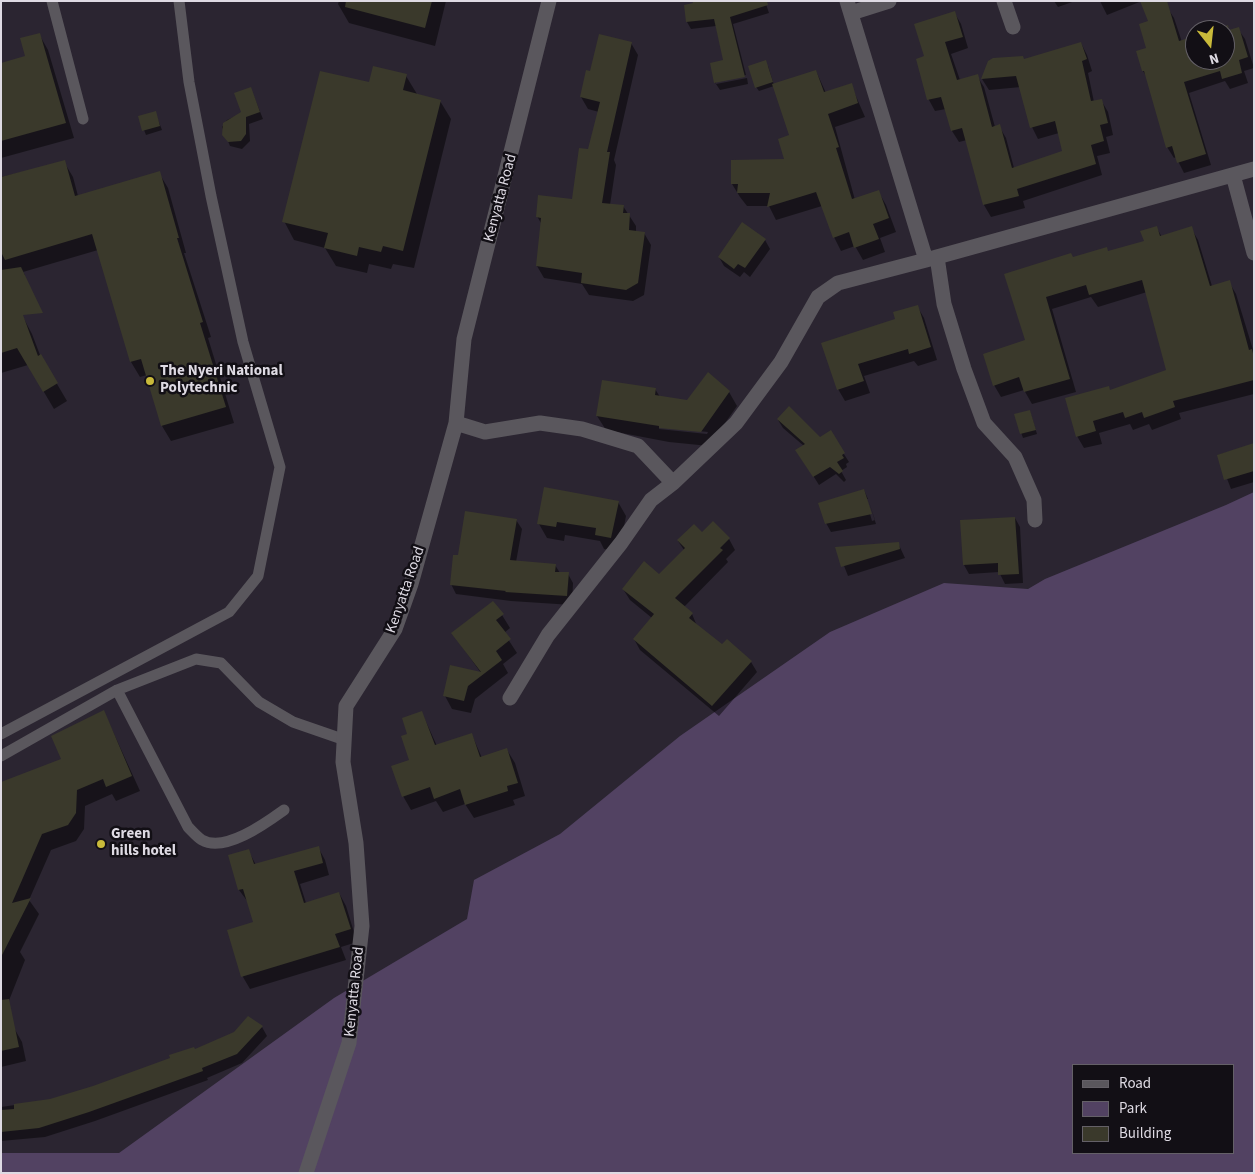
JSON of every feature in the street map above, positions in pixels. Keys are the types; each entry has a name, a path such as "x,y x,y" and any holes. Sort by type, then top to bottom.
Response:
{"street":[{"name":"Kenyatta Road","path":"306,1173 350,1043 362,926 356,843 343,762 346,706 395,629 405,602 456,423 464,340 549,1"},
{"path":"888,1 849,7 932,258 964,369 984,423 1015,457 1034,500 1035,520"},
{"path":"1004,1 1013,27"},
{"path":"510,698 548,634 620,544 651,500 673,483 736,423 781,362 818,297 838,283 1254,169"},
{"path":"1233,175 1254,253"},
{"path":"456,423 485,432 540,423 582,429 638,446 673,483"}],"lane":[{"path":"52,1 83,119"},
{"path":"1,734 229,612 258,576 280,467 243,342 211,196 189,82 179,1"},
{"path":"1,756 117,690 196,659 221,663 259,702 293,722 345,740"},
{"path":"117,690 188,827 203,841 226,843 263,825 284,810"}],"green space":[{"path":"1254,492 1254,1173 1,1173 1,1153 119,1153 334,998 467,919 474,880 560,834 680,736 830,632 944,583 1028,589 1045,579"}],"building":[{"path":"346,1 432,1 425,28 345,7"},
{"path":"692,1 767,1 768,5 730,17 745,77 714,83 710,63 723,60 714,19 686,22 684,5 693,3"},
{"path":"1140,1 1167,1 1179,41 1185,39 1185,70 1235,70 1235,28 1239,27 1248,57 1239,60 1242,73 1222,79 1220,71 1184,82 1206,154 1177,163 1172,146 1166,148 1144,71 1142,71 1136,51 1146,48 1139,24 1148,21"},
{"path":"955,11 963,37 945,42 957,80 978,74 992,127 1000,124 1012,168 1062,151 1055,121 1030,128 1016,76 981,79 988,61 993,58 1023,56 1024,59 1081,42 1087,59 1082,61 1091,101 1102,99 1108,123 1100,125 1104,141 1091,145 1096,164 1017,189 1019,196 983,205 962,128 951,131 941,97 927,100 916,59 924,56 914,24"},
{"path":"40,33 66,123 1,141 1,63 25,56 20,38"},
{"path":"599,34 632,42 607,152 610,152 602,203 624,205 623,213 630,213 629,230 645,232 638,283 626,290 581,283 582,273 536,266 541,218 536,217 538,195 572,199 579,148 588,149 600,102 580,97 586,70 590,71"},
{"path":"766,60 773,82 755,88 748,66"},
{"path":"373,66 407,74 403,90 441,100 403,251 383,246 381,252 359,247 357,256 324,248 328,233 282,222 320,71 369,82"},
{"path":"816,70 824,92 852,83 858,103 828,114 839,147 836,148 852,199 879,190 889,218 873,224 879,239 854,248 849,232 833,238 816,192 767,207 770,193 737,193 738,184 731,184 731,160 784,159 778,139 789,135 772,84"},
{"path":"251,87 260,112 246,117 246,134 241,141 228,142 222,135 223,123 241,112 234,93"},
{"path":"156,111 160,126 142,131 138,116"},
{"path":"65,160 75,196 160,171 179,238 177,238 203,322 200,323 226,407 161,426 141,359 130,362 92,234 5,260 1,252 1,177"},
{"path":"742,222 766,239 745,268 738,264 734,269 718,257"},
{"path":"1157,226 1160,236 1192,226 1210,286 1230,280 1249,350 1252,349 1254,380 1173,401 1175,407 1144,418 1142,412 1125,418 1123,412 1093,421 1096,431 1076,437 1065,398 1109,386 1110,390 1166,370 1142,280 1089,295 1086,285 1046,297 1070,379 1024,392 1019,377 993,386 983,354 1025,340 1004,274 1071,253 1073,257 1107,247 1108,251 1144,241 1140,231"},
{"path":"21,267 43,313 23,315 38,356 41,354 58,383 43,392 17,348 1,353 1,270"},
{"path":"918,305 931,347 909,354 908,349 858,364 864,381 837,390 821,343 895,319 893,312"},
{"path":"708,372 730,391 701,432 659,428 659,426 596,416 602,380 656,388 655,395 687,400"},
{"path":"789,406 820,437 831,430 845,453 842,455 844,458 837,462 843,471 839,474 830,467 813,477 795,450 805,444 777,419"},
{"path":"1030,410 1036,430 1020,434 1014,414"},
{"path":"1254,443 1254,471 1224,480 1217,455"},
{"path":"544,487 619,501 611,538 595,535 596,528 557,522 556,527 537,524"},
{"path":"864,489 872,514 825,524 818,503"},
{"path":"465,511 517,519 510,560 556,564 555,572 569,572 567,596 505,592 450,585 453,555 458,555"},
{"path":"1015,517 1019,574 998,575 998,563 963,565 960,520"},
{"path":"713,521 730,538 720,548 723,550 675,598 693,613 689,618 722,644 727,639 752,661 712,706 633,639 654,614 622,589 644,561 659,574 685,548 677,540 694,524 702,532"},
{"path":"899,542 900,549 841,567 835,547"},
{"path":"493,601 504,614 496,620 511,639 496,651 502,660 468,686 464,701 443,696 450,665 481,672 451,633"},
{"path":"104,710 132,776 106,787 103,779 77,790 76,813 68,825 42,834 12,903 31,898 1,957 1,782 61,759 51,736"},
{"path":"422,711 435,745 472,733 480,757 507,748 518,783 507,786 508,791 465,805 460,789 434,799 430,787 402,797 391,766 409,760 401,736 407,734 402,718"},
{"path":"319,846 323,863 294,871 304,903 339,892 351,929 335,934 340,947 241,977 227,930 253,922 243,889 238,890 228,855 249,849 254,864"},
{"path":"9,999 19,1047 1,1051 1,1000"},
{"path":"248,1016 263,1026 237,1054 202,1068 203,1071 39,1128 1,1132 1,1110 14,1109 14,1104 50,1099 93,1086 170,1058 169,1055 194,1047 195,1049 234,1032"}],"place":[{"name":"The Nyeri National Polytechnic","path":"150,381"},
{"name":"Green hills hotel","path":"101,844"}]}
